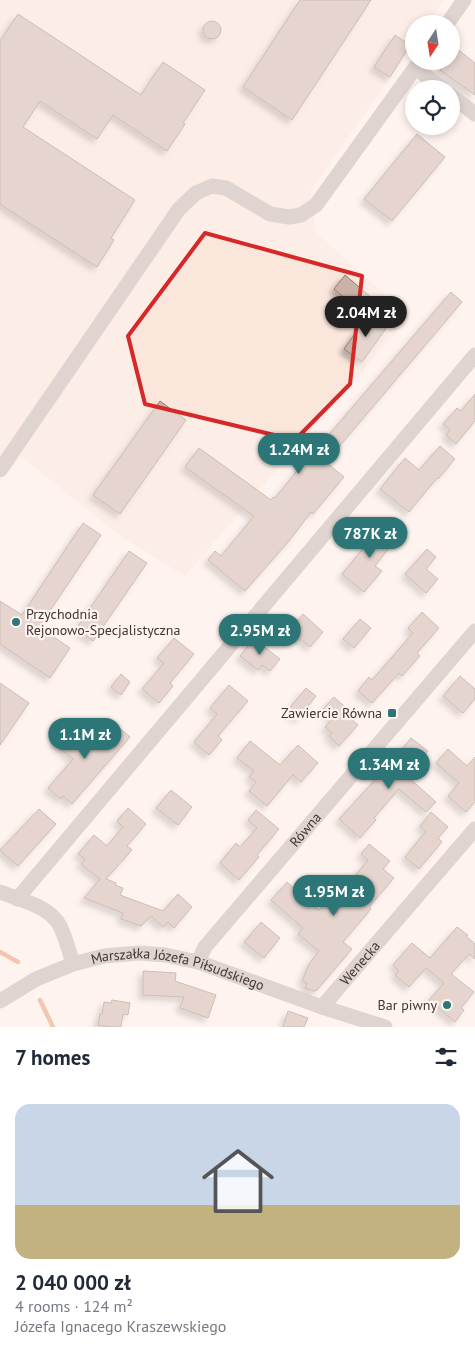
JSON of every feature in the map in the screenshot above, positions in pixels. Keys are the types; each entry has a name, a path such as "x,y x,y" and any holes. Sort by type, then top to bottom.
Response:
{"street":[{"path":"453,15 464,0"},
{"path":"0,470 179,208 196,193 212,186 226,188 270,214 289,217 301,215 316,204 414,70"},
{"path":"423,70 434,80"},
{"path":"460,102 475,114"},
{"path":"18,899 31,881 475,355"},
{"name":"Równa","path":"198,962 205,947 475,631"},
{"name":"Wenecka","path":"322,1007 475,829"},
{"name":"Marszałka Józefa Piłsudskiego","path":"0,892 38,906 50,914 60,925 73,964 104,956 139,953 165,955 198,962 322,1007 385,1027"},
{"path":"0,1001 36,978 73,964"}],"highlighted area":[{"path":"205,233 362,276 350,384 295,440 145,404 128,336"}],"shaded area":[{"path":"0,0 443,0 433,15 405,15 405,56 311,191 315,231 409,317 185,576 120,536 22,457 0,479"}],"building":[{"path":"300,0 371,0 292,120 243,87"},
{"path":"18,14 141,95 163,62 205,90 167,151 113,115 97,139 40,101 23,127 135,200 111,238 114,240 97,267 0,204 0,41"},
{"path":"208,21 216,21 221,26 219,37 208,39 203,34 203,26"},
{"path":"395,35 405,42 405,53 390,77 374,67"},
{"path":"460,51 475,63 475,95 460,84 460,80 454,80 440,70 460,70"},
{"path":"416,135 445,157 392,221 364,199"},
{"path":"345,275 378,303 366,316 334,289"},
{"path":"451,292 462,302 326,462 344,477 313,514 311,512 289,541 245,591 208,560 215,551 221,556 254,516 185,467 199,448 271,500 273,497 275,498 312,450 314,452"},
{"path":"369,314 387,327 362,362 344,349"},
{"path":"475,394 475,421 456,444 446,435 450,430 443,424 457,408 461,411"},
{"path":"160,401 186,420 120,514 93,495"},
{"path":"440,446 455,459 409,512 380,489 405,458 419,470"},
{"path":"83,523 101,535 39,627 70,648 50,678 0,644 0,601 22,615"},
{"path":"384,523 399,535 375,566 382,571 364,592 342,574"},
{"path":"427,549 436,557 426,569 438,579 426,593 405,574"},
{"path":"129,551 147,563 93,641 76,629"},
{"path":"422,612 439,628 417,653 420,656 402,676 399,673 372,703 358,691 369,677 372,680 413,633 408,628"},
{"path":"303,614 323,632 310,647 290,630"},
{"path":"360,619 371,628 354,648 343,639"},
{"path":"174,638 194,654 170,683 173,686 159,703 142,689 164,663 157,658"},
{"path":"254,639 280,659 270,671 262,665 258,670 240,656"},
{"path":"121,674 130,682 121,695 111,687"},
{"path":"460,676 475,689 475,699 463,713 443,696"},
{"path":"0,683 29,703 0,745"},
{"path":"229,685 248,701 218,736 222,740 209,755 194,742 217,714 210,708"},
{"path":"306,688 316,696 298,719 288,710"},
{"path":"334,697 345,707 342,711 358,725 339,746 329,736 332,733 325,727 333,718 323,709"},
{"path":"111,721 130,737 72,804 63,796 61,799 48,788 73,759 53,742 66,727 90,746"},
{"path":"411,738 428,751 407,776 436,802 426,812 399,789 374,818 376,820 360,838 339,819 385,770"},
{"path":"250,741 280,765 298,745 318,763 301,782 293,775 267,806 249,791 256,782 249,777 254,771 237,758"},
{"path":"448,749 467,766 475,757 475,802 466,812 448,796 459,783 436,763"},
{"path":"171,790 192,807 178,825 156,808"},
{"path":"128,808 146,824 127,846 132,850 106,879 123,888 120,895 163,911 178,894 192,907 174,928 168,922 163,927 151,916 141,926 121,919 123,913 84,898 100,879 81,864 85,859 78,854 94,835 107,846 123,827 117,821"},
{"path":"39,809 56,824 18,866 0,850"},
{"path":"256,810 279,829 257,855 259,857 239,880 220,863 236,843 240,847 257,828 248,820"},
{"path":"431,812 448,827 438,838 442,842 419,869 405,857 426,831 420,826"},
{"path":"369,844 390,861 383,869 394,878 343,942 352,949 317,990 313,991 305,988 307,983 302,981 309,964 319,951 298,934 303,928 271,900 287,882 319,910 325,904 336,913 362,882 355,876 368,860 361,854"},
{"path":"261,922 280,938 264,958 244,942"},
{"path":"457,927 468,935 466,936 475,944 475,959 469,954 451,974 474,992 461,1008 464,1010 455,1022 429,1000 444,983 426,968 409,987 395,975 399,971 393,965 412,943 430,958"},
{"path":"143,971 176,973 175,981 216,995 208,1018 180,1008 184,997 143,995"},
{"path":"112,1000 130,1003 128,1015 123,1014 121,1027 98,1025 104,1002 111,1003"},
{"path":"288,1011 308,1018 304,1027 283,1027"}],"waterway":[{"path":"0,952 18,962"},
{"path":"40,1000 53,1027"}],"place":[{"name":"Przychodnia Rejonowo-Specjalistyczna","path":"16,622"},
{"name":"Zawiercie Równa","path":"392,713"},
{"name":"Bar piwny","path":"447,1005"}]}
